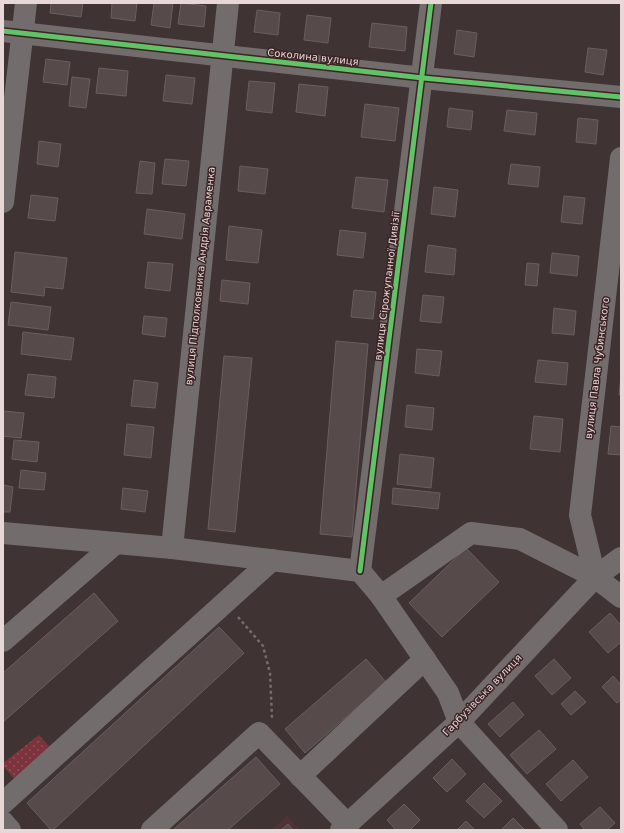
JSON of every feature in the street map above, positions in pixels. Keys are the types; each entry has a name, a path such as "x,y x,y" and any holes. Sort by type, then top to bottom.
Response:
{"street":[{"path":"3,202 13,33 26,3"},
{"name":"вулиця Підполковника Андрія Авраменка","path":"172,548 228,3"},
{"name":"вулиця Сірожупанної Дивізії","path":"360,571 423,78 431,3"},
{"name":"Соколина вулиця","path":"13,33 423,78 621,97"},
{"name":"вулиця Павла Чубинського","path":"595,577 580,515 621,158"},
{"path":"3,533 172,548 360,571 381,596 448,693 459,722 557,830"},
{"path":"381,596 471,533 520,539 595,577 621,597"},
{"path":"3,642 116,543"},
{"name":"Гарбузівська вулиця","path":"344,827 459,722 595,577 621,558"},
{"path":"3,803 272,560"},
{"path":"300,776 425,659"},
{"path":"152,830 259,733 300,776 344,827"},
{"path":"3,822 10,830"}],"path":[{"path":"225,603 263,646 270,673 274,748"}],"shaded area":[{"path":"39,735 56,754 19,784 3,766 3,763"},
{"path":"287,816 300,830 271,830"}],"building":[{"path":"51,3 83,3 81,17 50,13"},
{"path":"112,3 137,3 135,21 111,18"},
{"path":"154,3 173,3 170,28 151,25"},
{"path":"181,3 206,6 204,27 178,24"},
{"path":"257,10 280,13 278,35 254,32"},
{"path":"307,15 331,18 328,43 304,40"},
{"path":"372,23 407,27 405,51 369,47"},
{"path":"457,30 477,33 474,57 454,54"},
{"path":"588,48 607,50 603,75 585,72"},
{"path":"46,59 70,62 67,85 43,82"},
{"path":"99,68 128,71 126,96 96,93"},
{"path":"166,75 195,78 192,104 163,101"},
{"path":"72,77 90,79 86,108 69,106"},
{"path":"249,81 275,83 272,113 246,110"},
{"path":"299,84 328,87 325,116 296,112"},
{"path":"365,104 399,108 395,141 361,137"},
{"path":"449,108 473,111 471,130 447,127"},
{"path":"507,110 537,113 535,135 504,131"},
{"path":"578,118 598,120 596,144 576,142"},
{"path":"39,141 61,144 58,167 37,164"},
{"path":"165,159 189,161 186,186 162,184"},
{"path":"140,161 155,163 152,194 136,193"},
{"path":"511,164 540,167 538,187 508,184"},
{"path":"240,166 268,169 265,194 238,191"},
{"path":"356,177 388,180 384,212 352,208"},
{"path":"434,187 458,190 455,217 431,214"},
{"path":"31,195 58,198 55,221 28,218"},
{"path":"564,196 585,198 582,224 561,222"},
{"path":"147,209 185,214 182,239 144,234"},
{"path":"229,226 262,230 258,263 226,260"},
{"path":"340,230 366,233 363,258 337,255"},
{"path":"428,245 456,249 454,275 425,272"},
{"path":"15,252 67,258 63,289 45,287 44,296 11,292"},
{"path":"552,253 579,256 577,276 550,273"},
{"path":"148,262 173,264 170,291 145,288"},
{"path":"527,263 539,264 537,286 525,285"},
{"path":"222,280 250,283 248,304 220,301"},
{"path":"354,290 376,292 373,319 351,317"},
{"path":"423,295 444,297 441,323 420,321"},
{"path":"11,302 51,307 48,330 8,325"},
{"path":"554,308 576,311 574,335 552,333"},
{"path":"144,316 167,318 165,337 142,334"},
{"path":"23,332 74,338 71,360 21,354"},
{"path":"336,341 368,344 352,537 320,534"},
{"path":"417,349 442,351 439,376 415,373"},
{"path":"224,356 252,358 235,532 208,529"},
{"path":"538,360 568,363 566,385 535,382"},
{"path":"28,374 56,377 54,398 25,395"},
{"path":"621,376 621,395 619,395"},
{"path":"134,380 158,383 155,408 131,406"},
{"path":"407,405 434,408 432,430 405,427"},
{"path":"3,411 24,413 21,438 3,436"},
{"path":"534,416 563,419 560,452 530,449"},
{"path":"127,424 154,427 151,458 124,455"},
{"path":"611,426 621,427 621,455 608,454"},
{"path":"14,440 39,442 37,462 12,459"},
{"path":"400,454 434,458 431,488 397,484"},
{"path":"21,470 46,473 44,490 19,488"},
{"path":"3,485 13,487 10,512 3,512"},
{"path":"123,488 148,491 145,512 121,509"},
{"path":"393,488 440,493 438,509 392,504"},
{"path":"466,548 499,582 442,637 409,603"},
{"path":"94,593 118,621 3,722 3,673"},
{"path":"610,613 621,625 621,642 608,653 589,632"},
{"path":"219,627 244,653 53,830 51,830 27,803"},
{"path":"366,659 386,682 305,753 285,729"},
{"path":"554,659 571,678 552,695 535,676"},
{"path":"613,676 621,685 621,700 617,703 602,687"},
{"path":"575,691 586,702 571,715 561,704"},
{"path":"513,702 524,715 500,737 488,724"},
{"path":"539,730 556,749 527,774 510,755"},
{"path":"256,757 280,784 228,830 173,830"},
{"path":"452,759 466,774 447,792 433,778"},
{"path":"573,760 588,777 561,801 546,784"},
{"path":"484,783 502,801 484,818 466,801"},
{"path":"404,804 420,820 410,830 396,830 387,820"},
{"path":"600,807 615,823 607,830 585,830 580,824"},
{"path":"513,818 525,830 501,830"},
{"path":"466,821 475,830 457,830"},
{"path":"288,824 293,830 281,830"}],"cycle path":[{"path":"360,571 431,3"},
{"path":"3,31 423,78 621,97"}]}
